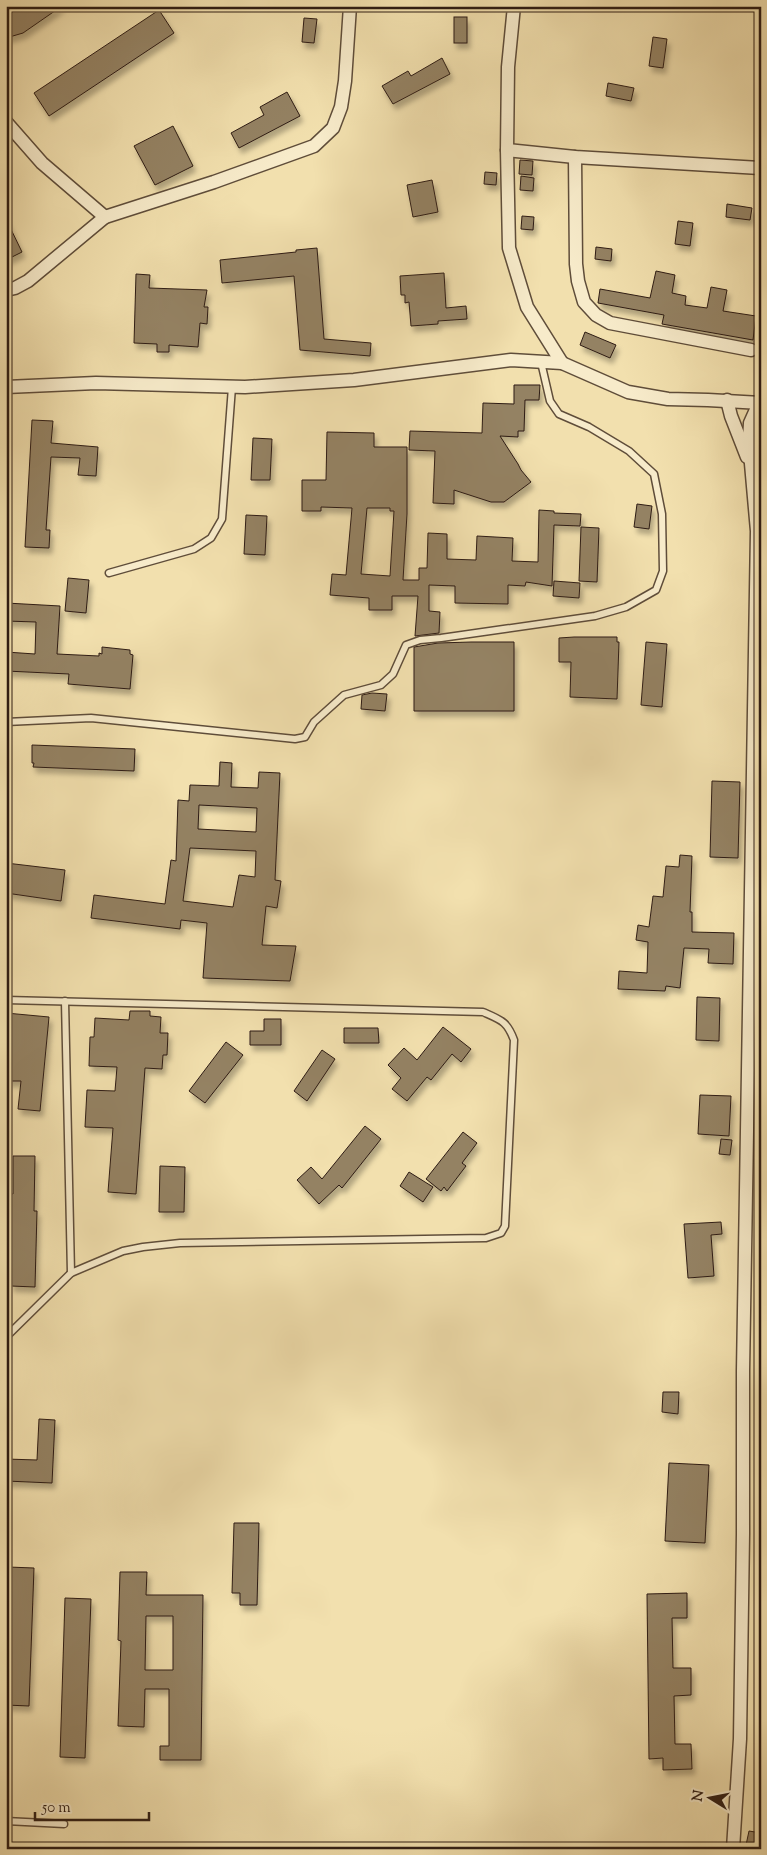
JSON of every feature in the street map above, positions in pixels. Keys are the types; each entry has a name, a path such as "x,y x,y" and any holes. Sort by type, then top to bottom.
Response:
{"street":[{"path":"6,290 16,288 28,281 105,217 214,182 314,146 333,128 341,106 346,81 350,6"},
{"path":"514,6 508,67 509,248 527,308 562,363"},
{"path":"6,122 42,163 105,217"},
{"path":"507,150 575,157 760,168"},
{"path":"575,157 576,264 584,302 596,314 610,323 751,350"},
{"path":"6,387 96,384 232,387 354,380 511,360 562,363 628,392 668,399 727,400 760,403 750,423 749,441 759,526 757,743 744,1315 740,1739 733,1849"},
{"path":"727,400 751,469"}],"lane":[{"path":"6,722 91,718 276,737 305,737 314,722 344,695 381,685 393,674 406,645 420,640 595,616 626,607 656,590 663,571 662,514 654,474 629,451 589,427 559,414 550,401 541,362"},
{"path":"109,573 194,549 211,538 222,519 232,387"},
{"path":"6,1000 483,1012 498,1018 509,1027 514,1040 505,1226 501,1233 486,1238 180,1243 122,1251 71,1273 6,1337"},
{"path":"66,1001 71,1273"},
{"path":"6,1821 64,1824"}],"building":[{"path":"6,6 62,6 23,33 6,38"},
{"path":"159,10 174,33 49,116 34,93"},
{"path":"454,17 467,17 467,43 454,43"},
{"path":"304,18 317,19 314,43 302,42"},
{"path":"653,37 667,39 663,68 649,66"},
{"path":"442,58 450,74 393,104 382,86 408,71 411,76"},
{"path":"608,83 634,88 631,101 606,96"},
{"path":"287,92 300,116 239,148 231,133 264,115 260,107"},
{"path":"173,126 193,166 155,185 134,146"},
{"path":"520,160 533,161 532,175 519,174"},
{"path":"485,172 497,173 496,185 484,184"},
{"path":"521,176 534,178 533,191 520,190"},
{"path":"432,180 438,212 413,217 407,185"},
{"path":"727,204 752,208 750,220 726,217"},
{"path":"522,216 534,217 533,230 521,229"},
{"path":"6,219 22,252 6,260"},
{"path":"678,221 693,223 690,246 675,244"},
{"path":"596,247 612,249 611,261 595,259"},
{"path":"317,248 324,339 371,343 370,356 300,350 294,276 222,283 220,260"},
{"path":"656,271 675,275 672,293 686,296 685,305 707,308 711,287 727,290 723,311 756,316 753,340 662,324 664,315 598,303 600,289 650,298"},
{"path":"444,273 446,308 466,306 467,319 438,321 438,324 411,326 409,302 405,303 405,295 401,295 400,276"},
{"path":"136,274 150,275 149,288 207,290 204,307 208,307 207,324 200,323 198,347 169,345 169,352 157,352 157,344 134,343"},
{"path":"585,332 616,345 610,358 580,345"},
{"path":"514,385 540,385 539,400 525,400 524,431 518,431 518,437 500,436 521,470 531,482 504,502 491,502 454,490 454,504 433,503 435,451 409,450 410,431 482,433 483,403 514,404"},
{"path":"32,420 53,421 51,443 98,447 96,476 78,475 80,458 51,457 46,530 50,530 49,548 25,547"},
{"path":"327,432 374,433 374,447 407,447 407,514 403,580 419,580 419,568 427,568 428,533 447,534 447,559 476,560 477,536 513,538 512,561 538,562 539,510 554,511 554,513 581,514 580,526 554,525 552,586 526,582 525,586 508,585 508,604 455,603 455,586 429,585 429,611 440,612 439,633 415,636 418,596 392,596 392,610 369,610 369,598 330,595 332,574 346,575 352,508 321,507 321,511 302,511 302,480 326,480","holes":["367,508 390,508 390,511 394,511 390,576 361,574"]},
{"path":"253,438 272,439 270,480 251,480"},
{"path":"637,504 652,506 649,529 634,527"},
{"path":"246,515 267,516 265,555 244,554"},
{"path":"581,527 599,528 597,582 579,581"},
{"path":"68,578 89,580 86,613 65,611"},
{"path":"554,581 580,583 579,598 553,596"},
{"path":"6,603 60,606 57,654 99,656 99,653 102,654 102,647 130,650 130,654 133,655 130,689 68,684 69,674 6,671 6,652 35,654 36,622 6,621"},
{"path":"617,637 617,642 619,642 617,699 570,697 571,662 559,662 559,638"},
{"path":"514,642 514,711 414,711 414,647 438,643"},
{"path":"646,642 667,644 662,707 641,705"},
{"path":"372,693 387,694 385,711 361,709 362,695"},
{"path":"32,745 135,749 134,771 33,767"},
{"path":"220,762 232,763 231,787 258,788 259,772 280,773 275,880 281,881 277,908 266,906 262,945 296,946 290,981 203,978 207,923 181,920 180,929 91,918 94,895 165,904 171,860 176,861 178,800 189,801 190,785 219,786","holes":["199,805 257,808 256,832 198,829","190,848 256,851 255,877 239,875 233,907 183,901"]},
{"path":"712,781 740,782 738,858 710,857"},
{"path":"680,855 692,856 690,912 692,912 692,932 734,933 733,964 708,963 709,949 684,948 680,988 666,986 665,991 618,989 619,971 647,973 648,942 636,940 638,925 649,927 653,896 663,897 666,866 679,867"},
{"path":"6,863 65,870 61,901 6,893"},
{"path":"697,997 720,998 719,1041 696,1040"},
{"path":"130,1011 150,1011 150,1016 161,1017 160,1033 168,1033 167,1055 163,1055 162,1069 145,1068 136,1194 108,1192 113,1128 85,1127 87,1090 115,1091 117,1067 89,1066 90,1037 94,1037 95,1018 129,1020"},
{"path":"6,1013 49,1017 40,1111 18,1109 21,1081 6,1081"},
{"path":"264,1019 281,1019 281,1045 250,1045 250,1031 264,1031"},
{"path":"443,1027 471,1049 461,1062 452,1054 431,1080 427,1077 407,1101 392,1089 401,1078 388,1065 404,1048 417,1060"},
{"path":"344,1028 378,1028 379,1043 344,1043"},
{"path":"226,1042 243,1055 205,1103 189,1091"},
{"path":"322,1050 335,1059 307,1101 294,1091"},
{"path":"700,1095 731,1096 729,1136 698,1134"},
{"path":"365,1126 381,1139 342,1188 339,1185 319,1204 297,1180 311,1167 322,1179"},
{"path":"463,1132 477,1143 462,1163 466,1166 447,1191 444,1187 441,1191 426,1179"},
{"path":"721,1139 732,1140 730,1155 719,1154"},
{"path":"13,1156 35,1156 34,1211 37,1211 35,1287 11,1286 11,1266 6,1266 6,1193 13,1194"},
{"path":"160,1166 185,1167 184,1212 159,1212"},
{"path":"409,1172 433,1187 423,1202 400,1186"},
{"path":"721,1222 722,1234 711,1235 714,1276 688,1278 684,1224"},
{"path":"663,1392 679,1392 678,1414 662,1412"},
{"path":"39,1419 55,1420 52,1483 6,1481 6,1459 37,1460"},
{"path":"669,1463 709,1465 705,1543 665,1541"},
{"path":"234,1523 259,1523 257,1605 240,1605 240,1593 232,1593"},
{"path":"8,1567 34,1568 29,1706 6,1705"},
{"path":"120,1572 147,1572 146,1595 203,1595 201,1760 160,1760 160,1746 169,1746 169,1689 145,1689 144,1727 118,1726 121,1641 118,1640","holes":["146,1616 173,1616 173,1670 145,1670"]},
{"path":"687,1593 687,1618 672,1618 673,1668 691,1668 691,1695 674,1696 675,1744 691,1744 692,1769 663,1770 663,1758 649,1759 647,1594"},
{"path":"65,1598 91,1599 85,1758 60,1757"},
{"path":"749,1831 761,1833 761,1847 746,1845"}]}
